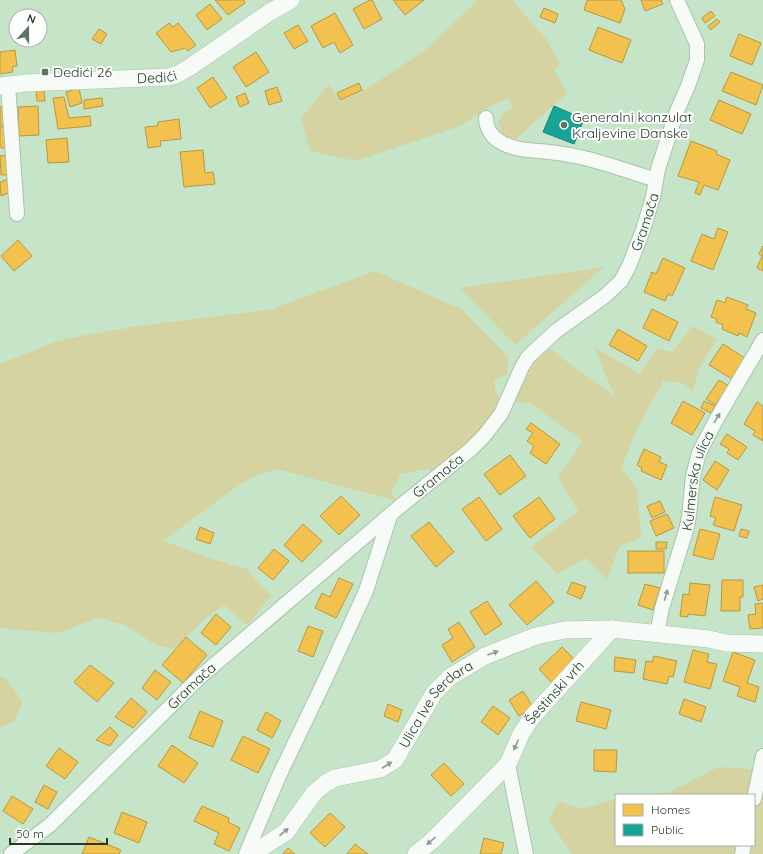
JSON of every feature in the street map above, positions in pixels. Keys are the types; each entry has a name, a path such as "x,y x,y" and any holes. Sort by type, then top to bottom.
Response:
{"street":[{"name":"Dedići","path":"4,86 76,80 162,78 178,74 212,53 270,12 291,0"},
{"name":"Gramača","path":"11,854 50,825 200,676 390,515 470,450 484,436 501,414 522,367 534,350 559,328 605,296 621,281 643,230 651,204 658,170 677,111 697,60 697,44 677,0"},
{"path":"4,86 18,214"},
{"path":"486,118 486,125 494,137 500,142 523,150 549,152 596,161 656,180"},
{"name":"Kulmerska ulica","path":"657,633 662,608 687,527 693,476 699,453 708,433 763,340"},
{"path":"246,854 279,776 366,591 390,515"},
{"name":"Ulica Ive Serdara","path":"252,854 286,832 314,793 326,783 335,778 380,769 395,760 434,693 442,684 464,668 485,656 536,636 564,630 612,629 657,633"},
{"name":"Šestinski vrh","path":"416,854 433,840 508,764 521,734 532,717 612,629"},
{"path":"657,633 709,639 726,643 763,644"},
{"path":"755,794 763,756"},
{"path":"508,764 526,854"}],"shaded area":[{"path":"478,0 512,0 547,40 560,65 554,70 567,93 513,142 502,135 498,122 502,114 512,107 509,98 493,105 460,126 355,161 310,151 301,118 329,84 339,102 371,86 424,51"},
{"path":"604,267 515,345 460,288"},
{"path":"375,271 463,310 509,358 507,375 494,380 495,390 501,400 495,411 472,438 434,470 421,470 401,474 391,492 397,501 277,469 257,475 239,485 163,541 216,560 247,569 255,580 271,596 247,625 224,605 205,619 173,649 154,644 125,625 99,618 57,633 0,628 0,364 55,342 80,336 145,325 269,310"},
{"path":"692,326 717,339 699,369 693,392 683,383 663,381 635,433 621,468 637,489 641,537 619,547 607,580 586,558 557,574 531,547 578,511 558,477 583,441 532,404 514,402 537,357 550,349 615,397 594,347 640,374 657,348 672,352"},
{"path":"0,676 6,679 22,701 15,721 0,728"},
{"path":"718,767 763,770 763,854 572,854 549,821 558,801 582,809 615,799 615,846 755,846 755,794 655,794 670,792"}],"building: Homes":[{"path":"215,0 244,0 245,3 228,15"},
{"path":"372,0 382,19 364,29 353,9"},
{"path":"393,0 424,0 405,15"},
{"path":"587,0 621,0 625,9 620,23 584,10"},
{"path":"641,0 661,0 663,4 645,11"},
{"path":"210,4 222,19 207,30 196,15"},
{"path":"544,8 558,14 555,23 540,17"},
{"path":"711,11 715,16 705,23 702,18"},
{"path":"335,13 353,45 340,53 334,42 323,48 311,26"},
{"path":"717,19 720,22 711,30 708,26"},
{"path":"169,23 173,27 178,23 196,45 188,51 185,48 171,52 156,33"},
{"path":"298,25 308,41 294,49 284,33"},
{"path":"598,27 631,40 622,63 589,50"},
{"path":"99,29 107,34 101,44 92,39"},
{"path":"739,34 761,43 752,65 730,56"},
{"path":"15,50 17,66 12,67 13,72 0,74 0,52"},
{"path":"256,52 269,72 246,87 233,67"},
{"path":"731,72 763,85 756,105 722,91"},
{"path":"213,77 227,98 210,108 197,88"},
{"path":"359,83 362,90 340,100 337,93"},
{"path":"277,87 282,101 269,105 265,91"},
{"path":"79,88 82,103 70,107 66,92"},
{"path":"36,89 44,89 45,101 37,101"},
{"path":"245,93 249,103 240,107 236,97"},
{"path":"64,97 69,118 90,116 91,126 58,129 53,98"},
{"path":"102,98 103,106 84,109 84,100"},
{"path":"719,100 751,114 742,134 710,120"},
{"path":"6,106 7,124 0,125 0,107"},
{"path":"38,106 39,135 19,136 18,107"},
{"path":"179,119 181,139 160,141 161,146 148,148 145,127 158,126 158,122"},
{"path":"7,126 9,148 2,148 0,147 0,127"},
{"path":"67,138 69,162 48,163 46,140"},
{"path":"691,141 717,151 716,154 730,160 718,190 704,185 700,195 695,193 699,182 678,176"},
{"path":"203,150 205,173 213,172 215,184 184,187 180,152"},
{"path":"10,155 11,175 1,175 0,156"},
{"path":"8,179 13,191 1,196 0,182"},
{"path":"718,228 728,232 713,270 691,261 702,234 714,239"},
{"path":"18,240 32,256 14,271 1,256"},
{"path":"763,246 763,271 757,268 762,256 759,254"},
{"path":"663,258 685,268 672,296 668,294 665,301 644,292 652,272 656,274"},
{"path":"727,297 748,305 746,309 756,313 747,337 739,333 738,336 722,329 723,325 716,322 717,319 711,317 717,300 725,303"},
{"path":"652,309 678,322 669,341 643,328"},
{"path":"618,329 647,346 638,361 609,345"},
{"path":"723,344 745,358 732,379 709,365"},
{"path":"719,380 729,386 715,405 706,399"},
{"path":"683,401 705,413 692,435 671,423"},
{"path":"704,401 715,406 711,413 701,408"},
{"path":"757,402 763,406 763,441 753,435 755,431 744,424"},
{"path":"531,423 560,444 546,464 530,453 534,446 527,441 533,433 526,429"},
{"path":"727,434 747,447 738,460 727,453 729,449 720,444"},
{"path":"644,449 661,457 659,462 667,465 661,480 641,471 642,468 637,465"},
{"path":"510,455 526,476 500,495 484,474"},
{"path":"715,461 729,470 717,490 703,480"},
{"path":"341,496 360,515 339,535 320,516"},
{"path":"479,497 502,529 486,541 462,509"},
{"path":"539,497 555,519 530,538 513,516"},
{"path":"715,497 742,505 734,531 713,525 716,518 710,516"},
{"path":"660,501 665,512 652,518 647,506"},
{"path":"667,514 674,528 656,536 650,521"},
{"path":"429,522 454,552 436,567 411,536"},
{"path":"303,524 322,541 302,562 284,545"},
{"path":"200,527 214,533 210,544 196,539"},
{"path":"700,529 720,534 713,560 693,555"},
{"path":"741,529 749,531 747,538 739,536"},
{"path":"656,542 667,542 666,549 656,549"},
{"path":"274,549 289,561 273,580 258,568"},
{"path":"628,551 664,551 664,573 628,573"},
{"path":"339,578 353,584 336,618 315,608 322,593 330,597"},
{"path":"722,580 743,580 743,597 740,597 740,611 721,611"},
{"path":"536,581 554,602 527,625 509,605"},
{"path":"572,582 586,587 581,599 567,593"},
{"path":"690,583 710,585 705,616 688,614 688,617 680,616 683,594 689,595"},
{"path":"645,584 660,588 653,610 638,605"},
{"path":"763,585 763,599 758,601 754,587"},
{"path":"487,601 502,624 485,635 470,612"},
{"path":"763,603 763,628 750,629 748,615 756,614 755,604"},
{"path":"216,614 231,627 216,645 201,633"},
{"path":"459,622 475,647 452,662 442,645 453,638 448,629"},
{"path":"308,626 323,631 313,657 298,651"},
{"path":"186,637 207,655 183,683 162,665"},
{"path":"562,647 577,662 553,684 539,669"},
{"path":"693,650 709,654 707,662 717,664 710,689 684,682"},
{"path":"733,652 755,660 747,683 759,687 755,702 737,696 740,687 723,681"},
{"path":"654,656 677,661 673,677 669,676 667,684 643,679 646,661 652,662"},
{"path":"615,657 636,660 634,673 614,671"},
{"path":"90,665 114,683 97,702 74,682"},
{"path":"155,670 171,682 157,700 142,688"},
{"path":"523,691 533,707 519,716 509,700"},
{"path":"131,698 147,712 133,728 115,717"},
{"path":"684,699 706,707 701,722 679,714"},
{"path":"581,702 611,710 606,729 576,721"},
{"path":"388,704 402,710 398,722 384,716"},
{"path":"493,706 510,718 498,735 481,722"},
{"path":"200,711 223,721 213,747 189,738"},
{"path":"266,712 281,721 272,738 257,730"},
{"path":"110,727 118,735 110,746 96,740"},
{"path":"243,736 270,749 258,773 231,760"},
{"path":"172,745 198,763 184,783 158,766"},
{"path":"59,748 78,762 65,779 46,766"},
{"path":"594,750 617,750 616,772 594,771"},
{"path":"444,763 464,784 451,796 431,775"},
{"path":"44,785 57,792 48,809 35,802"},
{"path":"12,796 33,809 23,824 3,811"},
{"path":"202,806 229,818 228,822 240,828 229,851 214,844 219,833 194,821"},
{"path":"122,812 147,822 139,843 114,833"},
{"path":"330,813 345,827 325,847 310,833"},
{"path":"89,837 121,850 119,854 82,854"},
{"path":"484,838 504,843 501,854 480,854"},
{"path":"355,844 368,854 347,854"},
{"path":"288,848 295,854 283,854"}],"building: Public":[{"name":"Generalni konzulat Kraljevine Danske","path":"554,106 584,119 574,144 543,132"}],"place":[{"name":"Dedići 26","path":"45,72"},
{"name":"Generalni konzulat Kraljevine Danske","path":"564,125"}]}
